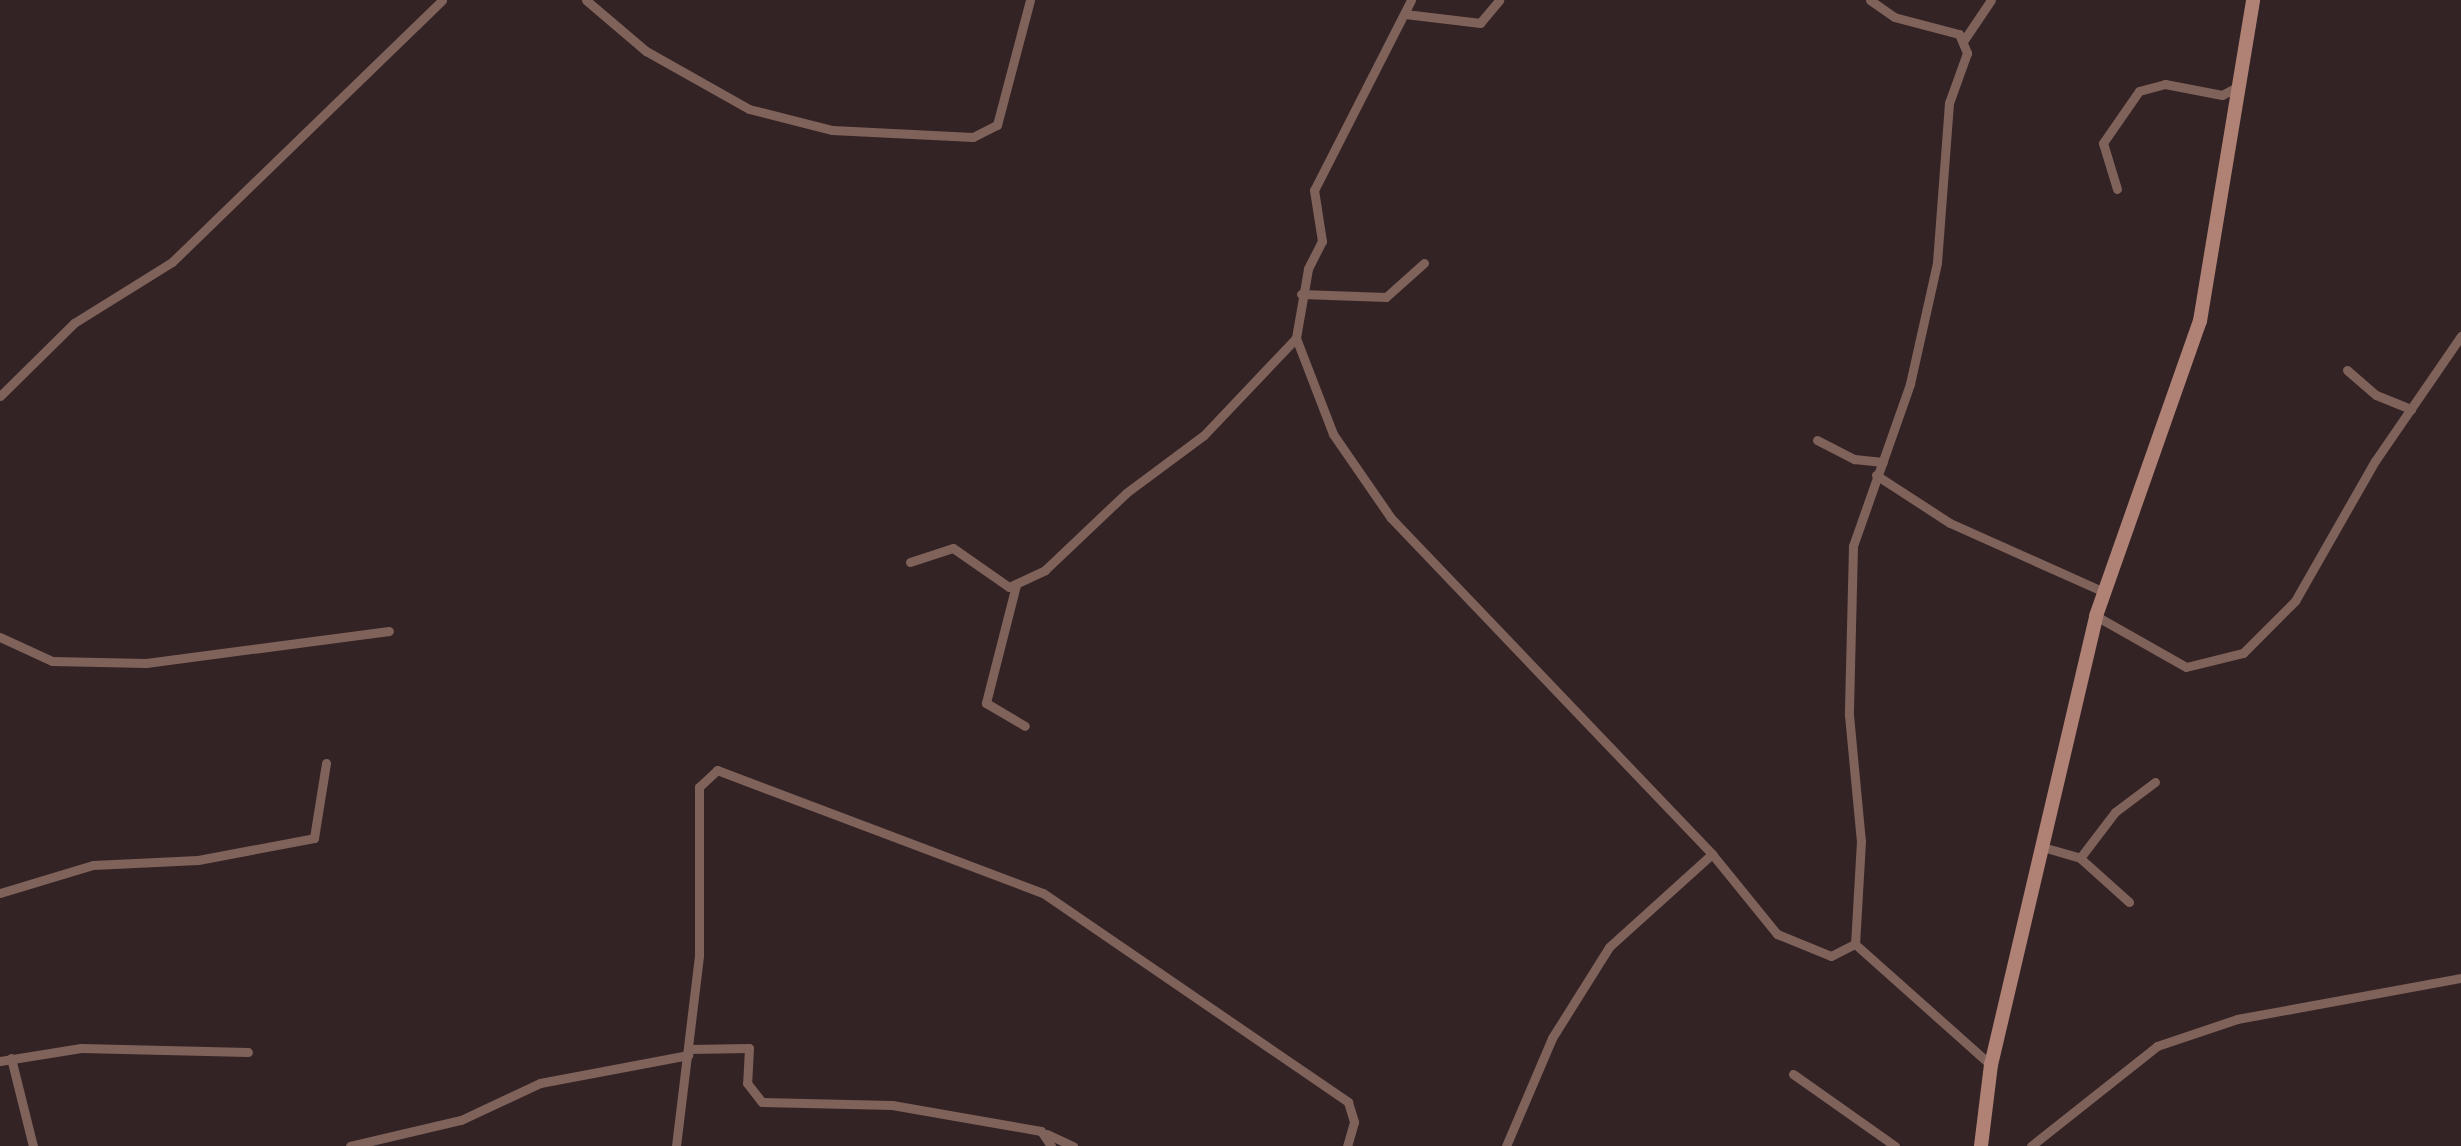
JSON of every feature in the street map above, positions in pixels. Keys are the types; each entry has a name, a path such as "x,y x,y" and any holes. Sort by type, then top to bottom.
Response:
{"main road":[{"path":"1981,1146 1991,1065 2046,848 2096,616 2200,321 2253,0"}],"street":[{"path":"0,396 74,323 172,262 442,0"},
{"path":"586,0 646,51 749,109 832,130 973,137 997,125 1030,0"},
{"path":"1411,0 1314,190 1322,242 1301,294 1296,338 1334,434 1391,518 1712,854 1790,944 1831,956 1855,944"},
{"path":"1405,14 1480,23 1499,0"},
{"path":"1870,0 1894,17 1964,40"},
{"path":"1855,944 1861,841 1849,715 1853,547 1876,475 1899,429 1937,263 1949,103 1964,40 1991,0"},
{"path":"2117,189 2103,143 2128,100 2152,85 2210,95 2237,87"},
{"path":"1301,294 1386,297 1424,263"},
{"path":"2096,616 2186,667 2243,653 2295,601 2411,409 2461,336"},
{"path":"910,562 953,548 1003,586 1016,585 1063,556 1126,494 1195,443 1296,338"},
{"path":"2347,370 2376,395 2411,409"},
{"path":"1817,440 1883,462"},
{"path":"1876,475 1950,524 2104,592"},
{"path":"1016,585 986,704 1025,726"},
{"path":"0,637 52,661 146,663 389,631"},
{"path":"0,893 93,865 198,860 314,838 326,763"},
{"path":"676,1146 699,955 699,787 717,770 1043,893 1348,1102 1354,1122 1348,1146"},
{"path":"2080,858 2115,812 2156,782"},
{"path":"2046,848 2080,858 2129,902"},
{"path":"1506,1146 1552,1038 1609,946 1712,854"},
{"path":"1855,944 1991,1065"},
{"path":"2031,1146 2156,1046 2237,1019 2461,978"},
{"path":"33,1146 6,1059 122,1047 248,1052"},
{"path":"350,1146 461,1120 540,1083 688,1052 749,1048 747,1083 762,1102 892,1105 1047,1134 1073,1146"},
{"path":"1793,1074 1895,1146"},
{"path":"1047,1134 1051,1146"}]}
